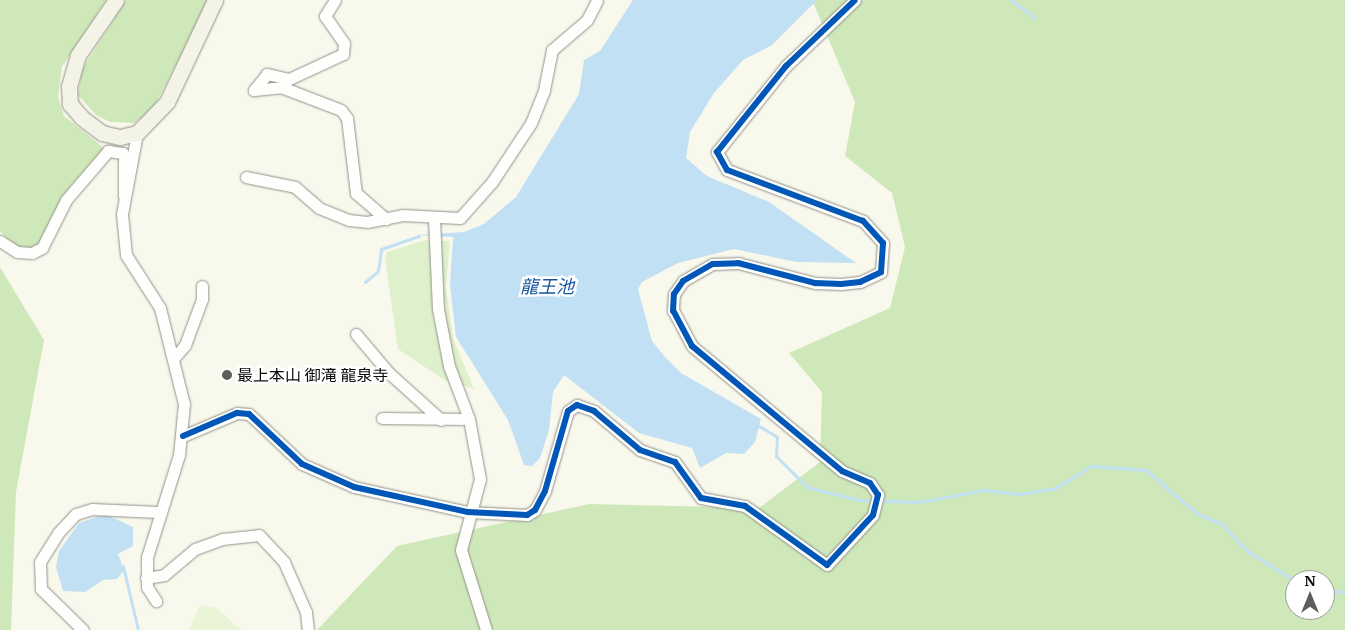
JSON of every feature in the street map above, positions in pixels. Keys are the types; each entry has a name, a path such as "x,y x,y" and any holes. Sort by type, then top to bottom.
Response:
{"street":[{"path":"116,0 72,69 70,104 102,133 120,137 137,133 167,102 215,0"},
{"path":"335,0 325,16 344,43 344,54 289,79 267,74 254,90 281,87 341,110 347,118 356,193 386,219"},
{"path":"246,177 295,187 332,216 367,222 402,215 460,218 492,182 531,123 544,90 552,50 587,20 597,0"},
{"path":"183,436 237,413 249,414 316,473 373,493 468,512 527,515 535,510 555,465 568,411 577,405 594,411 640,450 675,462 701,498 745,506 821,563 827,565 873,515 878,495 870,483 842,471 692,346 673,312 674,294 683,281 713,264 738,263 815,283 840,284 860,282 881,272 883,243 863,221 727,170 717,152 786,66 855,0"},
{"path":"124,198 133,177 137,133"},
{"path":"0,241 17,252 32,253 42,248 66,200 108,151 123,153 126,255 160,308 184,404 183,436 158,512 146,578 156,601"},
{"path":"434,218 441,327 449,366 469,419 480,480 468,512 461,550 486,630"},
{"path":"173,359 185,345 202,299 202,286"},
{"path":"356,334 389,373 441,420"},
{"path":"382,418 469,419"},
{"path":"84,630 41,589 40,562 58,533 76,514 92,509 158,512"},
{"path":"146,578 164,575 196,550 222,539 259,535 284,562 306,612 308,630"}],"green space":[{"path":"0,0 106,0 62,67 58,97 64,116 104,148 71,185 41,243 30,248 16,248 0,231"},
{"path":"126,0 210,0 153,109 134,123 110,122 96,115 78,95 82,69"},
{"path":"812,0 1345,0 1345,630 317,630 397,546 589,504 759,508 820,462 822,392 789,353 890,308 905,247 892,193 845,156 855,102"},
{"path":"426,240 450,241 446,286 453,338 474,389 446,381 398,349 385,258 387,252"},
{"path":"0,267 44,340 16,492 11,630 0,630"},
{"path":"200,605 217,608 241,630 189,630"}],"water":[{"name":"龍王池","path":"633,0 817,0 772,45 743,60 714,93 690,132 686,158 707,176 769,202 856,263 796,262 734,249 678,263 642,282 638,289 652,341 666,358 681,373 761,419 755,442 744,454 726,453 700,468 692,448 639,433 564,375 553,392 549,430 540,458 532,466 524,465 508,420 456,337 450,285 453,237 417,235 464,232 484,224 516,197 579,94 584,60 600,51"},
{"path":"105,514 133,527 133,546 118,554 124,570 117,579 103,580 85,592 63,591 56,567 59,551 79,523"}],"waterway":[{"path":"1011,0 1035,18"},
{"path":"365,282 378,271 381,249 419,236"},
{"path":"759,426 777,437 776,456 807,487 859,500 919,502 984,490 1019,494 1055,488 1091,466 1146,470 1196,513 1222,524 1247,551 1285,575"},
{"path":"123,566 138,630"},
{"path":"1335,591 1345,592"}],"cycle path":[{"path":"183,436 237,413 249,414 302,464 354,487 468,512 527,515 535,510 545,491 568,411 577,405 594,411 640,450 675,462 701,498 745,506 827,565 873,515 878,495 870,483 842,471 692,346 673,311 674,294 683,281 713,264 738,263 815,283 841,284 860,282 881,272 883,243 863,221 727,170 717,152 786,66 855,0"}],"place":[{"name":"最上本山 御滝 龍泉寺","path":"227,375"}]}
